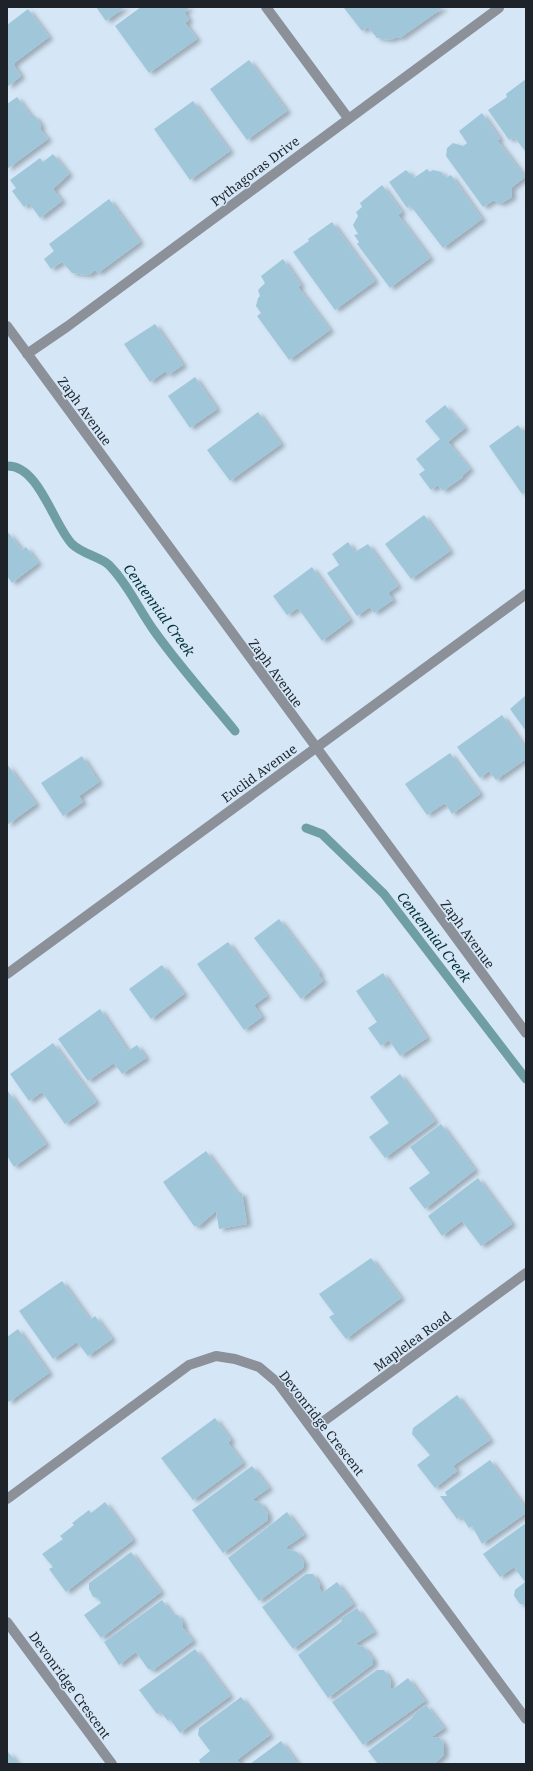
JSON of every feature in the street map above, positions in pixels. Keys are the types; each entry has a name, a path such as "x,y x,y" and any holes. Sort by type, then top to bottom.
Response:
{"street":[{"path":"266,7 348,118"},
{"name":"Pythagoras Drive","path":"27,354 68,326 499,8"},
{"name":"Zaph Avenue","path":"7,326 315,748 526,1033"},
{"name":"Euclid Avenue","path":"7,974 526,594"},
{"name":"Maplelea Road","path":"313,1429 526,1273"},
{"name":"Devonridge Crescent","path":"7,1499 189,1365 216,1356 235,1359 259,1367 278,1383 313,1429 526,1719"},
{"name":"Devonridge Crescent","path":"7,1622 112,1764"}],"building":[{"path":"96,7 125,7 106,21"},
{"path":"141,7 190,7 184,12 189,20 185,23 197,39 149,73 115,26"},
{"path":"444,7 400,38 397,37 390,40 377,38 368,27 362,31 344,8"},
{"path":"28,9 49,37 13,64 21,76 7,87 7,25"},
{"path":"249,60 287,111 247,140 210,89"},
{"path":"526,79 526,152 514,137 509,140 488,110 507,97 506,94"},
{"path":"17,97 31,116 35,116 41,125 40,129 48,139 7,169 7,104"},
{"path":"193,101 230,151 190,180 154,129"},
{"path":"482,113 500,139 497,140 525,177 511,188 512,197 502,203 497,203 494,200 483,207 446,156 447,148 453,143 463,146 467,143 459,131"},
{"path":"53,154 69,174 53,189 62,201 40,218 29,203 24,207 12,191 16,188 10,180 40,158 43,162"},
{"path":"427,169 430,172 433,170 441,172 446,178 451,175 482,219 443,248 410,205 407,208 389,182 406,170 414,178"},
{"path":"382,185 402,212 398,215 430,258 390,288 357,244 359,242 354,235 358,234 353,225 358,216 356,212 362,207 360,203"},
{"path":"109,199 140,242 98,273 95,270 89,275 72,273 62,262 51,269 44,259 54,251 49,244"},
{"path":"332,222 375,281 335,310 293,252"},
{"path":"283,259 301,285 298,287 330,330 289,360 257,316 261,313 256,306 260,296 258,290 265,283 261,276"},
{"path":"155,324 183,365 168,375 166,371 150,382 124,344"},
{"path":"195,377 217,409 190,428 168,396"},
{"path":"445,405 465,428 448,442 470,469 462,476 463,477 443,491 438,485 431,490 419,474 425,470 416,459 440,439 425,421"},
{"path":"258,412 281,444 230,481 207,450"},
{"path":"518,425 526,436 526,492 522,494 489,446"},
{"path":"424,515 450,551 411,579 385,544"},
{"path":"7,531 22,550 26,547 38,563 12,583 7,576"},
{"path":"348,542 355,552 368,544 398,586 388,593 393,600 374,613 370,607 357,616 327,573 339,565 332,554"},
{"path":"312,567 350,620 322,641 298,608 287,615 273,596"},
{"path":"526,695 526,731 510,709"},
{"path":"502,715 526,749 526,759 496,780 489,771 480,778 457,747"},
{"path":"450,753 480,794 452,814 445,803 427,815 405,784"},
{"path":"82,756 99,782 79,796 83,802 63,816 41,783"},
{"path":"7,764 36,804 7,825"},
{"path":"279,919 320,973 318,974 323,981 301,999 254,938"},
{"path":"228,942 267,996 254,1005 262,1017 244,1030 197,964"},
{"path":"162,965 184,994 151,1019 129,989"},
{"path":"383,973 427,1038 400,1056 389,1040 381,1046 368,1028 377,1022 356,991"},
{"path":"100,1009 128,1051 137,1045 146,1058 122,1074 114,1063 88,1081 58,1039"},
{"path":"53,1043 96,1102 65,1124 42,1092 29,1101 10,1074"},
{"path":"400,1074 435,1121 385,1158 369,1137 389,1123 370,1097"},
{"path":"7,1090 46,1144 14,1167 7,1156"},
{"path":"441,1124 475,1170 425,1209 409,1188 430,1173 410,1147"},
{"path":"206,1151 237,1193 242,1193 247,1224 219,1229 216,1211 199,1226 194,1226 163,1182"},
{"path":"478,1178 512,1224 481,1246 462,1221 442,1236 428,1216"},
{"path":"371,1258 401,1298 346,1339 329,1317 334,1314 319,1294"},
{"path":"62,1281 90,1320 95,1316 112,1339 88,1356 77,1342 53,1359 19,1311"},
{"path":"18,1329 49,1373 9,1402 7,1400 7,1337"},
{"path":"457,1395 490,1440 453,1466 457,1471 435,1488 417,1465 430,1455 412,1434 413,1428"},
{"path":"215,1418 231,1440 228,1443 243,1463 193,1500 161,1458"},
{"path":"490,1460 526,1509 526,1513 482,1544 472,1526 469,1528 461,1516 457,1519 440,1496 447,1496 445,1492"},
{"path":"252,1466 269,1488 252,1500 261,1503 268,1514 268,1520 223,1553 192,1510"},
{"path":"105,1502 133,1540 66,1592 49,1569 53,1567 42,1554 63,1539 60,1536 74,1525 72,1523 89,1510 91,1513"},
{"path":"287,1512 304,1535 285,1548 297,1552 304,1562 303,1568 259,1601 228,1558"},
{"path":"526,1523 526,1605 520,1604 514,1596 515,1590 525,1582 514,1567 500,1577 483,1554"},
{"path":"131,1552 161,1592 101,1638 84,1615 101,1603 98,1598 93,1597 89,1589 89,1583"},
{"path":"306,1574 313,1574 320,1585 322,1593 337,1582 353,1604 293,1649 262,1607"},
{"path":"162,1600 172,1614 178,1615 183,1623 183,1628 193,1641 153,1670 148,1669 136,1652 119,1665 104,1642"},
{"path":"357,1608 374,1632 355,1644 364,1647 373,1659 373,1664 328,1698 298,1655 342,1621 342,1618"},
{"path":"195,1649 230,1696 180,1733 170,1719 168,1721 160,1711 157,1714 139,1690"},
{"path":"377,1670 384,1670 391,1681 390,1686 392,1690 408,1678 425,1701 363,1745 332,1702"},
{"path":"241,1697 270,1735 237,1760 241,1764 201,1764 199,1760 210,1751 198,1735 199,1728"},
{"path":"426,1705 444,1728 430,1738 439,1737 444,1744 444,1755 434,1764 378,1764 368,1751 412,1718 414,1714"},
{"path":"281,1741 298,1764 250,1764"},
{"path":"8,1752 18,1764 7,1764"}],"waterway":[{"name":"Centennial Creek","path":"7,466 18,468 28,475 37,485 65,535 72,544 106,562 116,572 149,624 184,670 235,731"},
{"name":"Centennial Creek","path":"306,828 322,834 384,894 526,1079"}]}
